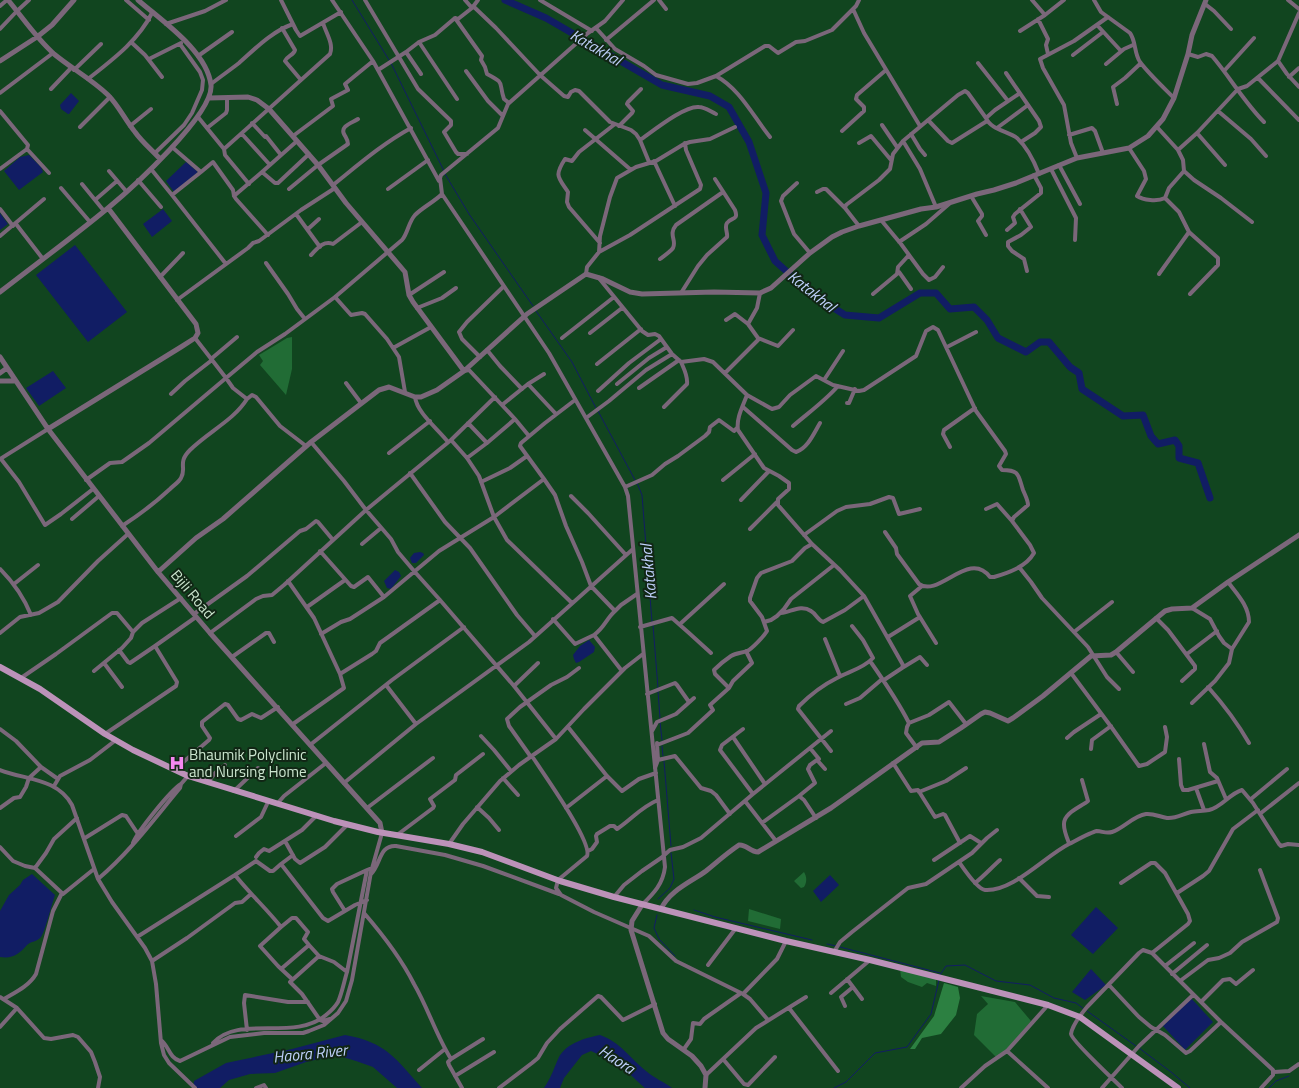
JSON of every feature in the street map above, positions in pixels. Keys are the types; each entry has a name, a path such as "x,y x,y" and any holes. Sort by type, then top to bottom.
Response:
{"main road":[{"path":"0,667 45,692 105,734 174,771 268,802 347,825 382,833 449,844 482,852 558,880 642,905 960,982 1082,1014 1178,1088"}],"street":[{"path":"0,6 7,0 37,37 53,53 110,97 119,107 137,136 160,159"},
{"path":"0,29 30,0"},
{"path":"0,61 37,37 58,20 74,0"},
{"path":"126,0 149,20"},
{"path":"0,292 106,210 151,169 198,117 209,98 212,90 211,84 208,74 198,56 182,42 166,24 138,0"},
{"path":"166,24 205,11 226,0"},
{"path":"281,0 298,35 301,36 341,12"},
{"path":"365,0 418,89 451,121 451,125 444,132 456,152 458,154 468,154"},
{"path":"465,0 496,28 540,75 564,96 568,97 571,92 575,90 579,91 599,112 617,125 631,130 640,140 675,206"},
{"path":"378,70 419,42 435,35 455,18 458,19 473,7 478,0"},
{"path":"540,0 606,40 622,54 644,66 656,75 691,84 716,76 765,46 769,46 778,54 796,42 805,41 832,30 853,9 858,0"},
{"path":"623,0 612,15 576,43 510,103 498,128 441,175 440,178 442,194 503,287 525,316 625,487 628,496 652,736 658,746 658,760 655,768"},
{"path":"606,40 654,0"},
{"path":"659,0 666,9"},
{"path":"1032,0 1045,15"},
{"path":"1020,31 1045,15 1064,0"},
{"path":"1094,0 1101,12 1130,33 1139,61 1174,98"},
{"path":"1288,0 1299,9"},
{"path":"335,1 373,61 441,183"},
{"path":"158,572 196,538 223,519 306,446 361,403 383,388 389,387 415,397 421,397 437,390 464,371 525,316 586,274 598,277 630,292 642,294 760,293 771,288 810,253 832,237 859,226 921,208 949,204 994,190 1077,158 1129,148 1148,136 1163,120 1174,98 1188,54 1192,35 1205,2 1231,29"},
{"path":"853,9 864,33 920,126"},
{"path":"88,79 141,32 152,13"},
{"path":"1178,150 1198,133 1238,89 1258,78 1278,61 1299,13"},
{"path":"1077,158 1069,135 1064,104 1040,61 1041,58 1074,41 1108,16"},
{"path":"455,18 482,56 487,74 497,78 503,90 504,99 510,103"},
{"path":"1038,19 1048,39 1046,45 1048,54"},
{"path":"224,149 330,54 332,49 323,23"},
{"path":"211,84 235,66 267,38 282,28 293,24"},
{"path":"1096,25 1121,51"},
{"path":"282,28 295,50 285,61 301,80"},
{"path":"198,56 232,32"},
{"path":"1072,55 1103,32"},
{"path":"1224,71 1254,38"},
{"path":"130,42 149,59 162,77"},
{"path":"149,59 182,42"},
{"path":"155,153 184,125 202,90 203,80 200,72 182,42"},
{"path":"419,42 457,99"},
{"path":"51,89 101,44"},
{"path":"1106,64 1121,51 1133,45"},
{"path":"406,52 421,74"},
{"path":"0,93 53,53"},
{"path":"1188,54 1198,57 1210,54 1245,98 1250,107 1264,122"},
{"path":"293,136 333,106 331,99 348,90 345,84 373,61"},
{"path":"1278,61 1289,77 1299,87"},
{"path":"978,63 1008,101"},
{"path":"1117,104 1113,87 1141,63"},
{"path":"1289,77 1299,68"},
{"path":"842,131 864,111 864,107 856,98 857,95 886,70"},
{"path":"466,71 488,101 503,116"},
{"path":"1006,73 1041,127 1021,142"},
{"path":"716,76 723,80 737,94 770,137"},
{"path":"1258,78 1299,120"},
{"path":"600,244 566,202 568,192 560,182 558,174 565,159 572,161 574,160 579,152 596,138 617,125 632,113 633,111 628,102 641,89"},
{"path":"845,208 850,202 890,169 893,154 903,141 958,95 965,91 986,119 997,128 1016,137 1021,142 1032,160 1041,188 1041,193 1013,215 1015,223 1007,230"},
{"path":"928,120 948,141 952,143 1020,93"},
{"path":"80,127 110,97"},
{"path":"209,98 248,97 257,100 269,109 309,154 362,222 405,272 408,295 464,371"},
{"path":"207,128 226,113 227,98"},
{"path":"997,128 1028,106"},
{"path":"640,140 672,118 693,107 701,107 716,114"},
{"path":"130,126 151,109"},
{"path":"0,111 28,145 27,149 48,173"},
{"path":"1218,111 1251,140 1266,156"},
{"path":"198,117 224,149 225,155 249,184"},
{"path":"289,189 318,165 348,144 343,129 345,126 358,119"},
{"path":"252,123 265,137 266,136 281,155"},
{"path":"882,125 897,147"},
{"path":"599,252 600,236 617,178 631,170 652,162 685,143 710,140 735,127"},
{"path":"178,300 253,243 268,235 334,186 374,151 411,128"},
{"path":"1069,135 1092,128 1094,129 1103,153"},
{"path":"1157,128 1178,150 1184,170 1194,180 1221,198 1252,222"},
{"path":"585,130 631,170"},
{"path":"1198,133 1225,165"},
{"path":"242,134 270,165"},
{"path":"911,134 925,155"},
{"path":"859,143 871,136 892,160"},
{"path":"234,196 297,141"},
{"path":"903,141 920,169 936,207"},
{"path":"586,274 587,267 599,252 630,236 697,192 701,187 686,150 685,143"},
{"path":"172,147 200,172"},
{"path":"1129,148 1144,171 1146,179 1136,196 1154,200 1165,198 1169,188 1184,170"},
{"path":"0,169 27,149"},
{"path":"262,172 275,183 278,183 309,154"},
{"path":"388,189 428,160"},
{"path":"172,195 213,162 233,190 234,196 268,235"},
{"path":"1059,165 1080,204"},
{"path":"151,169 226,264"},
{"path":"1051,169 1076,218 1075,240"},
{"path":"109,170 126,191"},
{"path":"681,293 707,254 727,237 727,223 736,217 735,210 715,179"},
{"path":"138,180 161,207"},
{"path":"95,200 117,181"},
{"path":"797,183 783,196 780,201 794,234 810,253"},
{"path":"82,184 95,200 106,210 160,276 196,324 198,330 195,338 0,459 18,482 45,525 93,489"},
{"path":"61,188 90,222"},
{"path":"817,192 826,189 845,208 859,226"},
{"path":"660,259 672,250 672,232 676,225 723,192"},
{"path":"86,480 110,463 122,462 149,443 257,352 306,319 335,297 388,252 406,234 408,227 415,216 442,194"},
{"path":"971,196 982,214 978,221 986,235"},
{"path":"1165,198 1179,212 1189,232 1218,258 1218,265 1190,294"},
{"path":"0,236 44,200"},
{"path":"899,242 936,216 949,204"},
{"path":"0,209 43,259"},
{"path":"1020,209 1031,227 1021,235 1008,242 1008,246 1012,251 1022,256 1027,271"},
{"path":"296,214 320,246"},
{"path":"308,229 319,219"},
{"path":"881,220 929,280 935,277 943,267"},
{"path":"311,255 325,243 333,244 362,222"},
{"path":"1159,274 1189,232"},
{"path":"160,276 183,253"},
{"path":"909,255 898,267 899,272 911,289"},
{"path":"266,263 297,309 306,319"},
{"path":"408,295 444,272"},
{"path":"873,294 899,272"},
{"path":"598,277 641,330 648,335 655,334 659,336 672,354 680,361 686,372 686,384 664,406"},
{"path":"480,357 462,339 459,332 503,287"},
{"path":"417,308 442,298 456,288"},
{"path":"748,324 757,308 760,293"},
{"path":"335,297 351,315 362,313 366,314 393,348 401,363 405,392"},
{"path":"562,338 614,297"},
{"path":"590,333 622,308"},
{"path":"726,320 735,314 748,324 758,338 778,346 793,330"},
{"path":"393,348 431,327"},
{"path":"639,388 680,361 704,359 709,360 726,373 747,395 766,404 772,409 775,409 779,407 790,395 814,377 818,376 838,386 859,391 864,390 916,356 921,347 926,331 933,327 938,330 947,347 975,408 1005,451 1006,454 1000,466 1002,470 1013,471 1020,477 1028,502 1026,508 1014,516 1012,521"},
{"path":"597,364 641,330"},
{"path":"947,347 976,332"},
{"path":"171,394 237,337"},
{"path":"195,338 233,388 247,399"},
{"path":"726,373 757,342 758,338"},
{"path":"598,391 629,363 661,339"},
{"path":"617,384 645,361 667,347"},
{"path":"487,350 522,389"},
{"path":"824,380 843,351"},
{"path":"586,418 646,370 672,354"},
{"name":"Bijli Road","path":"0,359 48,429 158,572 210,633 278,707 380,823 382,833"},
{"path":"0,373 7,368"},
{"path":"464,371 469,370 529,436"},
{"path":"502,405 528,384 544,374"},
{"path":"0,381 16,381"},
{"path":"346,383 361,403"},
{"path":"528,384 556,414"},
{"path":"793,426 827,398 838,386"},
{"path":"847,403 849,403 855,389"},
{"path":"122,526 149,508 179,480 183,474 183,459 189,452 240,408 252,395 256,397 280,426 306,446"},
{"path":"747,395 739,417 738,430 760,463 769,471 774,472 786,480 790,486 777,502 750,529"},
{"path":"415,397 416,403 430,421 467,458 479,476 494,517 507,540 572,603"},
{"path":"210,633 256,599 272,595 366,510 450,441 495,397"},
{"path":"575,400 529,436 521,443 520,446 555,495 591,586 615,611"},
{"path":"743,407 796,452 801,450 811,439 820,424"},
{"path":"950,447 943,432 946,428 975,408"},
{"path":"467,458 515,419"},
{"path":"625,487 652,475 665,464 699,441 709,432 710,427 719,420 734,431 738,428"},
{"path":"389,453 430,421"},
{"path":"468,422 487,443"},
{"path":"311,442 344,480 366,510 391,539 398,552 528,702 556,739"},
{"path":"723,480 755,454"},
{"path":"481,482 510,468 527,456"},
{"path":"741,500 769,471"},
{"path":"410,473 445,522 470,548 517,615 535,636"},
{"path":"322,634 341,622 350,619 384,597 439,551 494,517 544,479"},
{"path":"72,519 99,496"},
{"path":"571,496 588,512 626,556"},
{"path":"804,535 837,511 846,507 870,504 889,496 893,498 897,513 899,514 920,509"},
{"path":"777,502 812,544 864,596 903,665 902,668"},
{"path":"936,643 920,617 910,596 922,586 930,586 968,568 982,570 990,577 994,577 1028,562 1034,553 1030,545 1012,521 997,504 986,509"},
{"path":"119,650 130,663 155,646 247,576 300,531 306,529 316,521 333,540"},
{"path":"362,544 381,528"},
{"path":"885,532 896,548 897,554 922,586"},
{"path":"0,633 20,617 39,613 58,602 98,561 128,534"},
{"path":"661,909 668,897 738,845 744,845 756,853 816,818 922,743 939,742 985,712 1008,721 1071,673 1086,659 1093,655 1110,655 1116,652 1165,611 1172,609 1192,608 1241,573 1299,535"},
{"path":"729,688 715,674 714,670 732,655 746,651 764,636 767,631 764,622 750,601 758,576 770,569 792,562 805,548 812,544"},
{"path":"344,783 416,724 535,636 633,549"},
{"path":"320,551 352,587 368,577 384,597"},
{"path":"14,584 38,565"},
{"path":"764,622 771,620 782,612 791,599 834,565"},
{"path":"1019,567 1042,598 1088,647 1107,677 1119,689"},
{"path":"0,570 14,584 25,601 31,615"},
{"path":"307,607 345,580"},
{"path":"288,581 307,607 322,634 340,674 344,688 293,724"},
{"path":"1192,703 1229,663 1232,649 1247,628 1249,622 1249,616 1245,604 1228,582"},
{"path":"680,624 724,584"},
{"path":"553,619 575,644 594,635 621,605 637,594"},
{"path":"782,612 788,612 796,608 808,610 823,622 845,610 864,596"},
{"path":"94,671 119,650 130,638 133,632 146,621 181,598"},
{"path":"340,674 372,654 376,651 380,643 440,600"},
{"path":"1074,632 1112,602"},
{"path":"1192,608 1210,619 1224,643 1232,649"},
{"path":"21,678 112,613 117,613 133,632"},
{"path":"888,637 920,617"},
{"path":"640,627 672,618 711,653"},
{"path":"1156,618 1168,630 1196,668 1182,681"},
{"path":"830,751 798,709 799,706 818,690 873,658 852,626"},
{"path":"310,745 386,685 464,627"},
{"path":"1187,654 1217,631"},
{"path":"232,657 266,633 269,633 274,642"},
{"path":"594,635 622,671"},
{"path":"825,640 840,676"},
{"path":"105,734 178,684 155,646"},
{"path":"658,746 688,733 713,710 710,705 729,688 733,681 752,663 746,651"},
{"path":"1116,652 1133,672"},
{"path":"449,844 463,824 503,778 556,739 622,671 643,654"},
{"path":"846,704 860,698 881,680 884,680 920,657 927,664"},
{"path":"870,661 884,680 909,723"},
{"path":"104,663 122,687"},
{"path":"514,686 538,663"},
{"path":"561,895 556,888 558,880 587,856 588,851 580,831 566,808 532,756 506,720 551,685 567,677 579,668"},
{"path":"1071,673 1125,745 1137,764 1141,766 1165,752 1167,737 1165,728"},
{"path":"647,694 675,683 678,684 689,702"},
{"path":"386,685 416,724"},
{"path":"1208,687 1232,716 1249,743"},
{"path":"652,736 656,722 676,714 694,698"},
{"path":"917,748 906,733 909,723 928,715 949,702 966,724"},
{"path":"174,771 209,740 210,738 202,726 202,722 225,704 228,705 238,719 241,720 252,714 261,718 278,707"},
{"path":"1068,738 1074,732 1101,714"},
{"path":"1092,749 1092,740 1111,726"},
{"path":"568,727 607,776 622,791 639,779 656,773"},
{"path":"0,729 16,741 41,767 58,779"},
{"path":"743,729 722,745 720,750 753,794"},
{"path":"614,897 624,885 670,850 683,847 701,838 831,731"},
{"path":"481,736 511,771"},
{"path":"733,737 765,784"},
{"path":"54,786 60,776 98,755 116,740"},
{"path":"1204,744 1210,772 1218,781 1226,799"},
{"path":"658,746 655,768 664,856 664,873 662,881 655,892 642,905 632,921 631,930 665,1036 684,1049 697,1061 706,1075 705,1088"},
{"path":"810,748 825,770"},
{"path":"397,835 433,808 434,806 430,799 454,780 456,775 483,754"},
{"path":"658,760 675,756 701,788 711,790 730,814"},
{"path":"367,808 432,758"},
{"path":"1179,759 1182,788 1185,791 1218,781"},
{"path":"762,824 815,784 808,769 817,760"},
{"path":"277,804 284,796 326,763"},
{"path":"893,763 910,790 912,791 917,789 935,817 943,814 945,815 960,842"},
{"path":"208,782 215,773 225,765"},
{"path":"0,808 14,798 20,797 29,778 41,767"},
{"path":"234,791 258,768"},
{"path":"919,792 946,780 966,768"},
{"path":"1251,799 1287,769"},
{"path":"0,770 54,786 69,799 85,838 98,878 112,902 146,948 152,961 164,1055 169,1063 195,1088"},
{"path":"133,844 138,834 174,790 188,776"},
{"path":"566,808 607,776"},
{"path":"503,778 518,795"},
{"path":"1069,843 1064,821 1072,812 1088,801 1082,780"},
{"path":"1177,893 1209,871 1233,829 1299,783"},
{"path":"98,878 115,865 137,841 180,788 181,784"},
{"path":"1196,788 1204,810"},
{"path":"959,862 978,887 984,890 1003,887 1013,883 1069,843 1096,831 1109,833 1114,832 1131,821 1148,813 1173,818 1189,812 1215,808 1226,799 1242,790 1251,799 1270,832 1281,846 1288,844 1299,845"},
{"path":"799,796 804,800 816,818"},
{"path":"588,851 592,849 597,842 597,834 610,826 614,826 617,829 643,808 658,800"},
{"path":"745,801 776,841"},
{"path":"236,836 261,816 268,802"},
{"path":"477,807 500,830"},
{"path":"85,838 122,815 126,816 138,834"},
{"path":"256,857 265,849 269,852 308,826 316,816"},
{"path":"35,868 54,839 77,818"},
{"path":"285,841 293,855 300,863 332,841 347,825"},
{"path":"834,952 840,942 908,888 926,884 976,850 997,830"},
{"path":"161,1040 166,1045 173,1058 180,1061 230,1037 303,1033 324,1025 333,1018 343,1008 352,980 372,868 382,833"},
{"path":"934,860 970,836 981,844"},
{"path":"371,874 377,868 386,848 391,845 445,855 478,864 561,895 631,930 645,934 653,939 676,961 750,999 768,1020"},
{"path":"0,847 13,861 35,868 62,893"},
{"path":"137,937 256,861 270,871 273,871 293,855"},
{"path":"975,883 1000,860"},
{"path":"1121,883 1155,863 1165,873 1190,919 1190,922 1152,953"},
{"path":"281,864 326,921 330,921 361,902 367,900"},
{"path":"346,911 333,892 332,888 344,880 372,868"},
{"path":"62,893 65,894 94,869"},
{"path":"212,1045 224,1034 247,1030 302,1027 320,1020 331,1010 338,1002 347,972 367,870"},
{"path":"1180,981 1208,960 1230,953 1242,942 1277,922 1278,918 1260,870"},
{"path":"235,875 251,894 266,908 281,927"},
{"path":"1019,878 1037,896 1049,897"},
{"path":"2,998 23,988 33,980 36,974 53,911 62,893"},
{"path":"152,961 235,903 242,902 251,894"},
{"path":"364,913 402,962 415,985 451,1059"},
{"path":"320,1020 299,990 291,983 292,979 260,946 292,918 296,918 308,932 304,938 319,956 334,962 347,972"},
{"path":"708,965 736,928"},
{"path":"684,1049 691,1039 693,1022 700,1024 742,994 777,959 786,941"},
{"path":"1165,966 1194,943"},
{"path":"281,969 309,945"},
{"path":"1172,974 1207,945"},
{"path":"1122,1088 1080,1047 1071,1035 1087,1007 1141,951 1146,950 1152,953 1221,1022 1274,1072"},
{"path":"292,979 319,956"},
{"path":"831,993 870,960"},
{"path":"1201,1002 1223,980 1230,980 1236,984 1253,970"},
{"path":"847,979 862,999"},
{"path":"1109,985 1139,1017 1165,1035 1186,1053 1221,1022"},
{"path":"845,1006 841,997 853,987"},
{"path":"1102,1088 1139,1046 1193,994"},
{"path":"247,1030 245,995 288,1002 308,1002"},
{"path":"498,1088 538,1058 547,1043 560,1029 598,996 623,1020 655,1004"},
{"path":"706,1075 756,1028 806,997"},
{"path":"2,998 17,1008 44,1038 51,1039 73,1035 78,1037 90,1052 95,1062 100,1077 98,1088"},
{"path":"961,1088 985,1066 1008,1051 1048,1005"},
{"path":"0,1027 17,1008"},
{"path":"789,1008 838,1071"},
{"path":"320,1020 322,1021 333,1018"},
{"path":"462,1088 448,1062 483,1039"},
{"path":"419,1070 445,1049"},
{"path":"1008,1051 1048,1088"},
{"path":"455,1076 494,1052"},
{"path":"722,1059 744,1084 748,1084 775,1057"},
{"path":"1274,1072 1288,1071 1299,1064"},
{"path":"1261,1088 1271,1078 1274,1072"},
{"path":"256,1088 264,1085 266,1088"}],"green space":[{"path":"292,337 292,369 286,395 260,365 263,361 259,355 287,338"},
{"path":"804,872 806,881 804,887 801,888 794,881"},
{"path":"749,909 781,919 780,929 748,921"},
{"path":"900,969 936,979 936,986 927,983 922,987 908,982 901,977"},
{"path":"944,983 958,987 960,998 956,1015 941,1034 922,1038 915,1049 910,1049 934,1016"},
{"path":"981,996 1015,1002 1031,1021 1006,1052 996,1057 974,1035 977,1014 988,1004"}],"water":[{"path":"71,93 79,101 68,114 61,109 60,105"},
{"path":"29,155 41,167 43,172 19,190 4,171 20,157"},
{"path":"186,162 198,172 174,192 166,181"},
{"path":"163,209 172,221 152,237 143,224"},
{"path":"0,213 8,224 0,230"},
{"path":"75,245 127,312 88,342 36,275"},
{"path":"53,371 66,388 39,406 26,388"},
{"path":"420,552 424,555 416,563 412,563 410,558 414,553"},
{"path":"395,570 399,572 401,576 391,589 387,588 384,581"},
{"path":"589,640 595,647 594,652 576,663 573,655 580,646"},
{"path":"32,874 55,895 43,934 39,939 29,944 18,953 9,957 0,957 0,911 9,895 20,885 23,880"},
{"path":"830,875 839,885 821,902 813,891"},
{"path":"1096,907 1118,928 1093,954 1071,935"},
{"path":"1091,969 1106,985 1085,1000 1072,992"},
{"path":"1191,998 1213,1022 1185,1050 1163,1026"},
{"name":"Haora River","path":"345,1035 371,1042 381,1047 397,1060 422,1088 397,1088 373,1067 336,1055 306,1062 275,1073 250,1074 229,1080 220,1088 193,1088 194,1081 226,1063 292,1049"},
{"name":"Haora","path":"600,1035 613,1042 640,1066 672,1088 645,1088 614,1061 591,1051 582,1055 564,1078 560,1088 544,1088 551,1077 562,1052 577,1042"}],"waterway":[{"name":"Katakhal","path":"352,0 389,60"},
{"name":"Katakhal","path":"505,0 546,18 662,85 710,96 729,107 749,142 766,193 762,235 775,261 813,295 845,315 879,318 920,293 936,293 950,309 974,307 987,320 998,338 1026,352 1040,342 1049,342 1070,367 1079,373 1082,389 1123,416 1143,415 1151,436 1158,444 1175,440 1179,446 1179,458 1198,463 1210,498"},
{"name":"Katakhal","path":"391,63 444,171"},
{"name":"Katakhal","path":"445,174 469,214 533,306"},
{"name":"Katakhal","path":"536,311 572,362 596,408"},
{"name":"Katakhal","path":"598,411 635,480"},
{"name":"Katakhal","path":"637,483 642,495 652,622"},
{"name":"Katakhal","path":"653,625 658,688"},
{"name":"Katakhal","path":"658,691 660,718"},
{"name":"Katakhal","path":"660,722 662,740"},
{"name":"Katakhal","path":"662,746 663,756"},
{"name":"Katakhal","path":"664,761 671,846"},
{"name":"Katakhal","path":"658,899 670,888 674,879 671,853"},
{"path":"694,910 715,917 812,940"},
{"name":"Katakhal","path":"657,915 654,928 659,939 675,956"},
{"path":"827,944 836,946"},
{"path":"840,947 940,973"},
{"path":"940,975 946,966 965,965 996,981 1030,985 1054,998 1076,1003 1084,1009"},
{"path":"834,1088 846,1082 875,1053 907,1047 931,1014 939,980"},
{"path":"1087,1011 1136,1046"},
{"path":"1139,1048 1190,1088"},
{"path":"1269,1088 1276,1081 1289,1076"}],"place":[{"name":"Bhaumik Polyclinic and Nursing Home","path":"177,763"}]}
